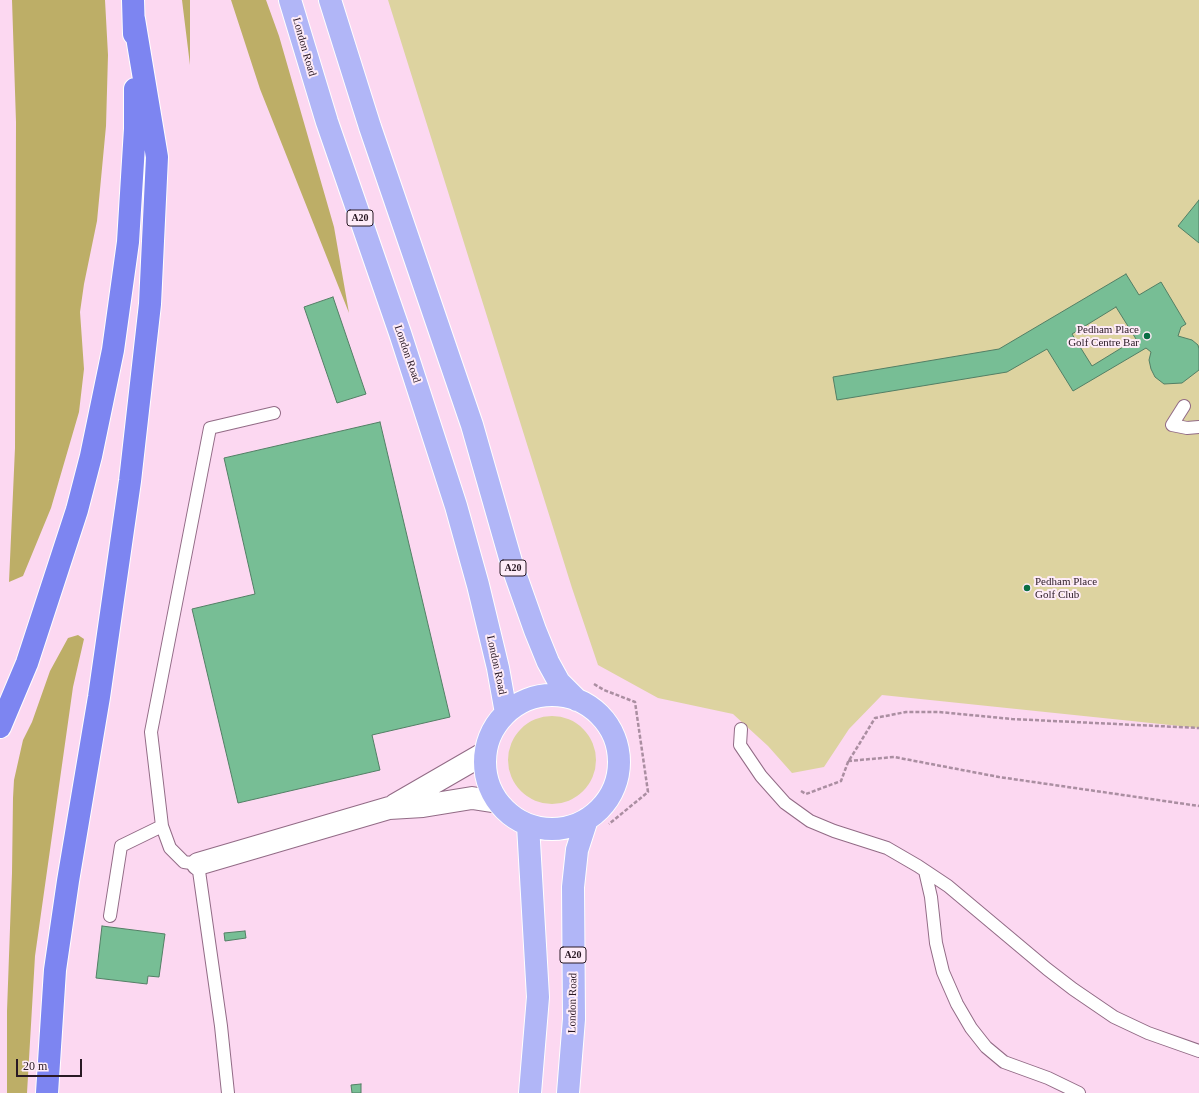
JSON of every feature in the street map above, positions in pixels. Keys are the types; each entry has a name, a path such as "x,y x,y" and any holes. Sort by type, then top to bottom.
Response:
{"highway":[{"path":"0,727 27,663 77,510 91,456 113,350 129,235 135,129 133,10"},
{"path":"47,1093 55,970 69,873 99,697 130,481 150,304 157,157 133,10"}],"main road":[{"name":"London Road","path":"290,0 325,115 400,333 456,506 478,585 498,668 506,713"},
{"name":"A20","path":"330,0 370,127 472,425 512,565 534,630 548,662 559,682 577,700"},
{"path":"540,696 559,696 577,700 591,708 603,719 612,733 617,749 618,766 615,783 609,797 599,809 587,819 573,826 558,829 543,829 528,825 511,816 498,802 489,787 485,770 485,753 489,738 496,725 506,713 521,702 540,696"},
{"name":"London Road","path":"568,1093 574,1019 573,886 577,850 587,819"},
{"path":"528,825 538,997 530,1093"}],"street":[{"path":"389,808 485,753"},
{"path":"198,864 389,808 423,806 472,798 498,802"}],"lane":[{"path":"1184,406 1172,425 1187,428 1199,426"},
{"path":"228,1093 220,1019 198,864 184,862 170,848 162,826 151,732 210,428 274,413"},
{"path":"741,729 740,745 761,776 785,803 810,820 834,831 887,848 925,870 977,909 1047,969 1114,1017 1148,1033 1199,1051"},
{"path":"110,916 121,846 162,826"},
{"path":"925,870 931,897 936,943 944,972 957,1004 971,1028 986,1047 1004,1062 1048,1078 1079,1093"}],"path":[{"path":"800,790 806,794 841,782 848,762 875,718 906,712 939,712 1012,719 1199,728"},
{"path":"848,762 894,757 999,777 1199,806"}],"shaded area":[{"path":"12,0 105,0 108,55 106,126 97,221 84,284 80,312 84,369 79,412 51,508 23,576 9,582 15,448 16,122"},
{"path":"182,0 190,0 190,65"},
{"path":"231,0 266,0 279,36 334,227 349,313 260,89"},
{"path":"388,0 1199,0 1199,728 882,695 849,729 824,767 792,773 768,746 733,714 658,698 598,665 572,588"},
{"path":"78,635 84,639 73,687 35,956 27,1093 7,1093 7,1011 14,780 23,740 32,722 50,671 68,638"},
{"path":"552,716 569,719 577,723 589,735 593,743 596,760 593,777 589,785 577,797 569,801 552,804 535,801 527,797 515,785 511,777 508,760 511,743 515,735 527,723 535,719"}],"building":[{"path":"1199,200 1199,243 1178,226"},
{"path":"1126,274 1139,295 1161,282 1186,324 1181,327 1178,336 1192,340 1198,345 1199,370 1182,383 1164,384 1155,377 1151,369 1149,360 1151,352 1146,348 1073,391 1047,349 1007,372 837,400 833,377 999,349","holes":["1116,307 1136,339 1092,366 1072,334"]},
{"path":"333,297 366,394 337,403 304,307"},
{"path":"380,422 450,717 372,735 380,770 238,803 192,609 255,594 224,458"},
{"path":"102,926 165,934 159,977 148,976 147,984 96,978"},
{"path":"245,931 246,938 225,941 224,933"},
{"path":"361,1084 361,1093 352,1093 351,1085"}],"place":[{"name":"Pedham Place Golf Centre Bar","path":"1147,336"},
{"name":"Pedham Place Golf Club","path":"1027,588"}]}
